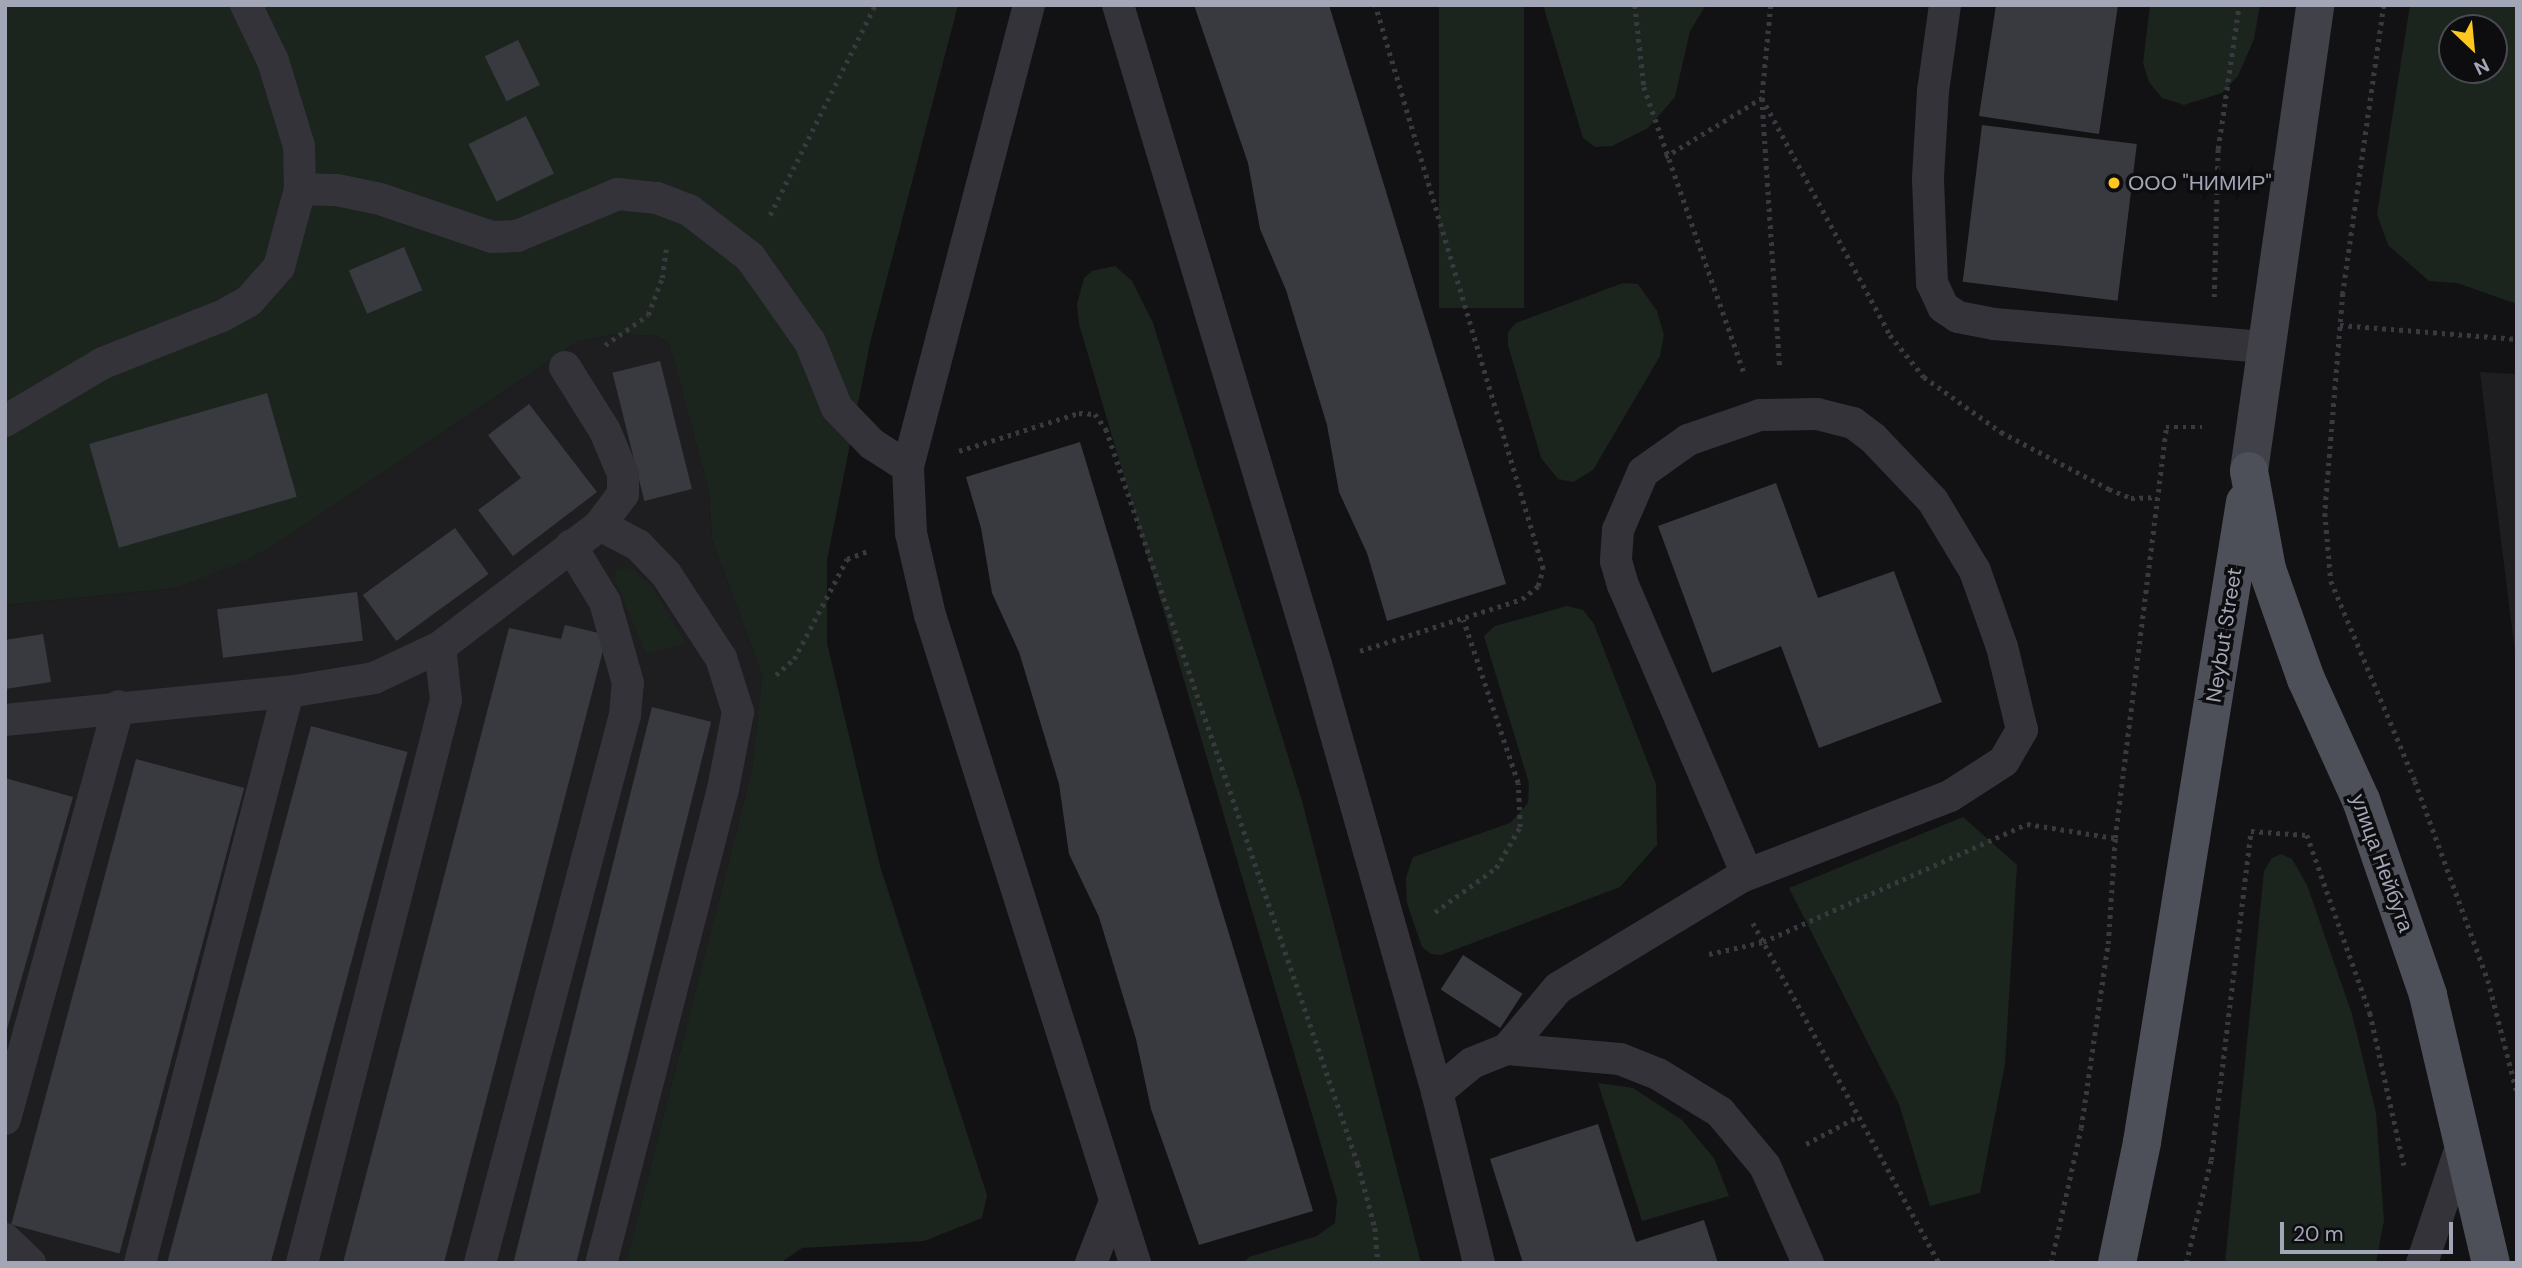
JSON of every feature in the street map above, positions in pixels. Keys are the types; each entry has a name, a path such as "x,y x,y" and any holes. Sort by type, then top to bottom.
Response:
{"main road":[{"name":"улица Нейбута","path":"2249,471 2267,569 2306,679 2361,800 2428,995 2464,1138 2491,1263"},
{"name":"Neybut Street","path":"2117,1263 2142,1142 2249,471"}],"street":[{"name":"Neybut Street","path":"2249,471 2263,347 2315,5"}],"lane":[{"path":"5,421 103,363 222,316 249,301 279,267 300,189 299,146 273,61 246,5"},
{"path":"1029,5 908,467 911,533 920,583 1114,1204 1135,1263"},
{"path":"1118,5 1316,664 1437,1093 1479,1263"},
{"path":"1945,5 1933,91 1928,179 1932,283 1943,307 1958,317 1994,324 2213,340 2263,347"},
{"path":"300,189 337,190 380,199 492,237 517,236 618,194 633,193 674,204 727,235 750,257 810,342 837,408 872,444 908,467"},
{"path":"5,720 119,706 288,692 374,678 440,647 600,525 622,494 623,474 605,432 565,367"},
{"path":"1507,1049 1558,988 1740,878 1950,796 2004,761 2022,730 2002,647 1975,571 1933,501 1873,438 1853,424 1771,414 1688,440 1643,471 1618,530 1616,561 1740,878"},
{"path":"600,525 638,545 666,575 722,658 738,712 723,789 601,1263"},
{"path":"480,1263 625,715 628,683 605,602 571,546"},
{"path":"302,1263 446,700 440,647"},
{"path":"140,1263 288,692"},
{"path":"5,1119 119,706"},
{"path":"1437,1093 1472,1063 1507,1049 1620,1059 1658,1074 1720,1112 1765,1166 1808,1263"},
{"path":"2422,1263 2464,1138"},
{"path":"1091,1263 1114,1204"},
{"path":"5,1239 30,1263"}],"path":[{"path":"750,257 875,5"},
{"path":"1316,664 1463,620 1522,599 1538,586 1543,569 1376,5"},
{"path":"1635,5 1644,86 1665,157 1771,414"},
{"path":"1771,5 1762,98 1771,414"},
{"path":"2213,340 2218,149 2239,5"},
{"path":"2384,5 2340,325 2325,513 2331,581 2415,781 2488,980 2517,1092"},
{"path":"1665,157 1762,98"},
{"path":"565,367 648,315 662,278 666,228 674,204"},
{"path":"2340,325 2517,339"},
{"path":"908,467 1079,413 1095,414 1106,429 1358,1164 1375,1228 1378,1263"},
{"path":"2051,1263 2081,1128 2108,944 2115,838 2166,427 2194,429"},
{"path":"738,712 794,659 847,559"},
{"path":"1394,941 1496,868 1520,827 1517,783 1463,620"},
{"path":"1695,957 1763,942 2027,824 2115,838"},
{"path":"2186,1263 2211,1160 2251,831 2307,835 2370,1013 2404,1168"},
{"path":"1740,878 1763,942 1939,1263"},
{"path":"1765,1166 1857,1117"}],"shaded area":[{"path":"5,5 958,5 870,343 827,560 827,643 880,866 987,1195 982,1218 924,1241 802,1248 780,1263 626,1263 752,770 762,675 712,540 709,491 669,343 656,336 615,334 577,342 276,544 244,561 176,588 5,605"},
{"path":"1439,5 1524,5 1524,308 1439,308"},
{"path":"1543,5 1706,5 1690,31 1675,97 1648,128 1612,146 1595,147 1583,138"},
{"path":"2150,5 2260,5 2254,39 2238,76 2222,93 2184,105 2162,98 2149,82 2143,63"},
{"path":"2410,5 2517,5 2517,304 2457,283 2429,281 2388,245 2377,214"},
{"path":"1115,266 1132,281 1153,323 1302,801 1421,1263 1243,1263 1249,1257 1317,1236 1335,1223 1337,1199 1079,324 1077,304 1084,278 1092,271"},
{"path":"1623,283 1638,284 1657,311 1664,335 1660,356 1593,470 1573,482 1558,479 1541,458 1508,345 1508,332 1516,323"},
{"path":"615,334 656,336 669,343 709,491 712,540 762,675 752,770 626,1263 5,1263 5,605 176,588 276,544 577,342"},
{"path":"2480,372 2517,374 2517,668"},
{"path":"630,568 651,585 686,643 646,654 614,578 617,569"},
{"path":"1567,606 1583,610 1594,624 1656,784 1657,845 1620,887 1441,955 1431,954 1422,947 1407,903 1406,878 1413,857 1510,823 1528,803 1529,783 1484,636 1495,626"},
{"path":"1963,817 2017,865 2005,1064 1980,1193 1930,1206 1899,1104 1789,888"},
{"path":"2281,854 2292,859 2307,885 2352,1014 2376,1113 2384,1220 2376,1263 2225,1263 2264,871 2272,858"},
{"path":"1598,1083 1633,1088 1682,1120 1714,1158 1729,1196 1642,1221"}],"building":[{"path":"1194,5 1329,5 1506,584 1387,621 1367,553 1339,492 1327,425 1286,290 1260,229 1248,163"},
{"path":"1996,5 2118,5 2099,134 1979,116"},
{"path":"518,40 540,85 507,101 485,56"},
{"path":"526,116 554,174 497,202 468,144"},
{"path":"1982,125 2137,144 2118,301 1963,282"},
{"path":"404,247 422,290 367,314 349,270"},
{"path":"660,361 692,489 644,501 612,373"},
{"path":"267,393 297,497 119,548 89,444"},
{"path":"529,404 597,492 513,556 478,510 521,478 488,435"},
{"path":"1080,442 1313,1211 1199,1245 1151,1109 1136,1039 1099,917 1069,854 1059,784 1019,652 992,593 981,528 966,477"},
{"path":"1776,483 1818,598 1894,571 1942,702 1819,748 1781,646 1712,673 1658,526"},
{"path":"455,528 489,574 396,641 363,595"},
{"path":"357,592 363,641 223,658 217,609"},
{"path":"565,625 607,635 444,1263 343,1263 509,628 561,639"},
{"path":"43,634 51,682 5,689 5,640"},
{"path":"652,707 711,722 576,1263 513,1263"},
{"path":"311,726 408,752 271,1263 167,1263"},
{"path":"136,759 244,788 119,1254 11,1225"},
{"path":"5,778 73,797 6,1033 5,1033"},
{"path":"1463,955 1523,994 1500,1028 1441,989"},
{"path":"1598,1124 1636,1242 1704,1220 1718,1263 1523,1263 1490,1159"}],"place":[{"name":"ООО \"НИМИР\"","path":"2114,183"}]}
